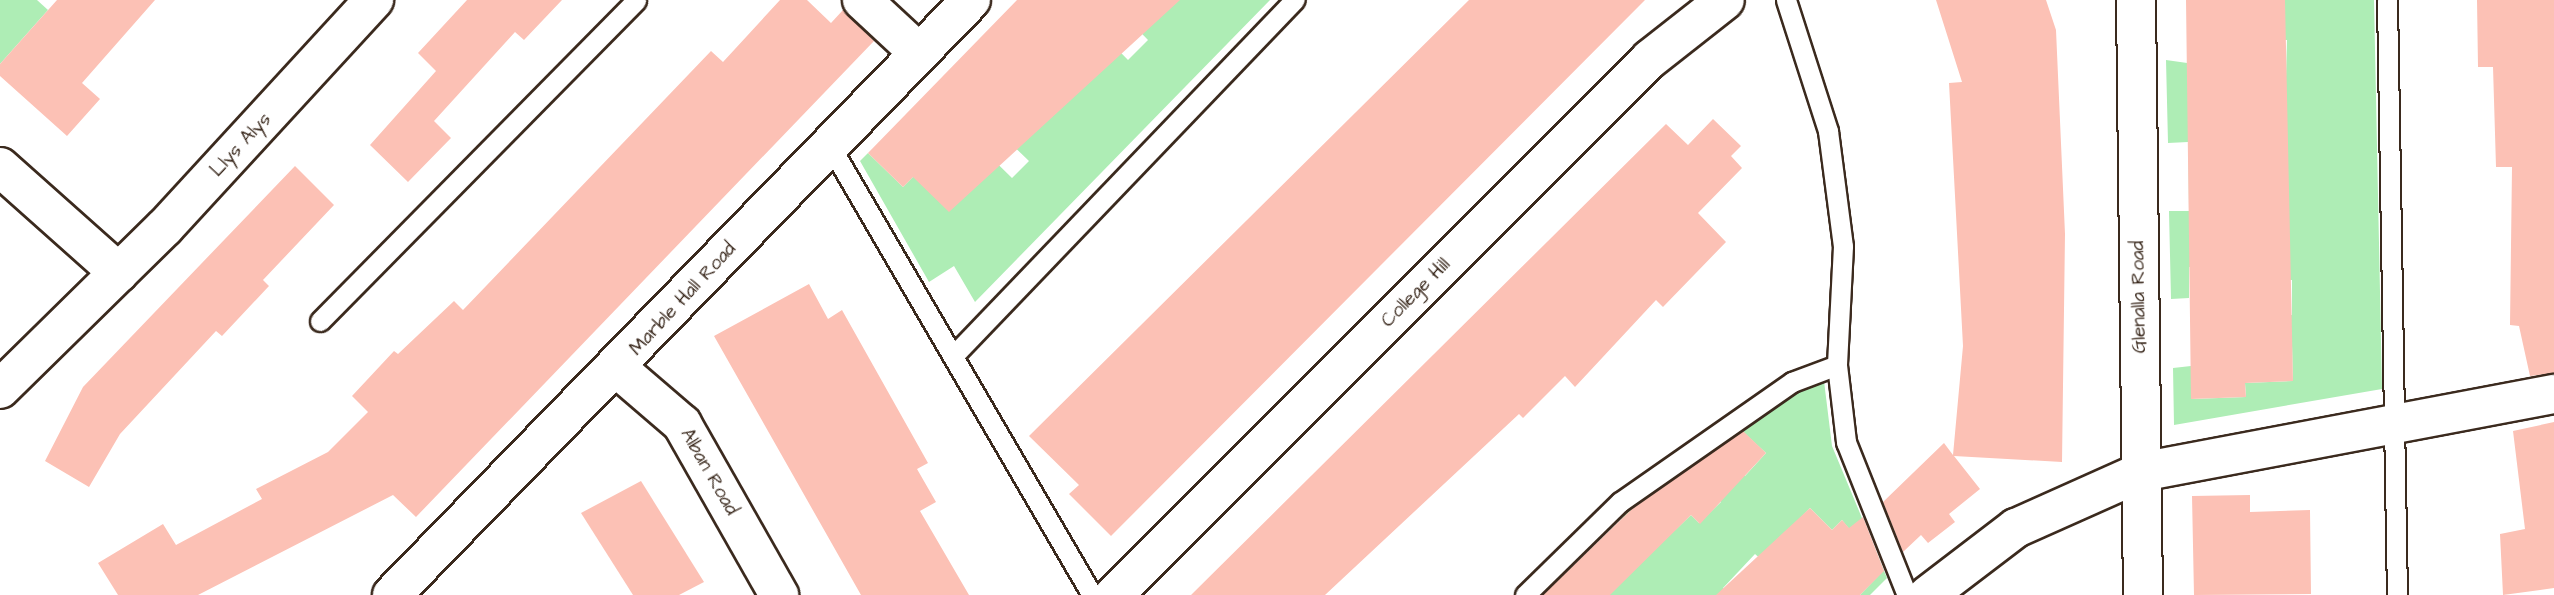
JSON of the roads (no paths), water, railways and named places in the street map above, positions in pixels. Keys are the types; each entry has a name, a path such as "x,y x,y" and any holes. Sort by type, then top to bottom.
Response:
{"street":[{"path":"862,0 919,53"},
{"name":"Marble Hall Road","path":"392,595 617,368 829,144 971,0"},
{"name":"College Hill","path":"1114,595 1650,59 1726,0"},
{"name":"Glenalla Road","path":"2136,0 2143,595"},
{"name":"Llys Alys","path":"0,389 119,273 360,5"},
{"path":"0,167 119,273"},
{"name":"Alban Road","path":"617,368 682,424 779,595"},
{"path":"1928,595 2016,528 2141,472 2554,394"}],"lane":[{"path":"320,321 636,0"},
{"path":"954,355 1295,0"},
{"path":"1786,0 1828,131 1843,246 1837,365 1846,442 1908,595"},
{"path":"2387,0 2392,426 2397,595"},
{"path":"829,144 1092,595"},
{"path":"1525,595 1620,502 1791,382 1837,365"}]}
